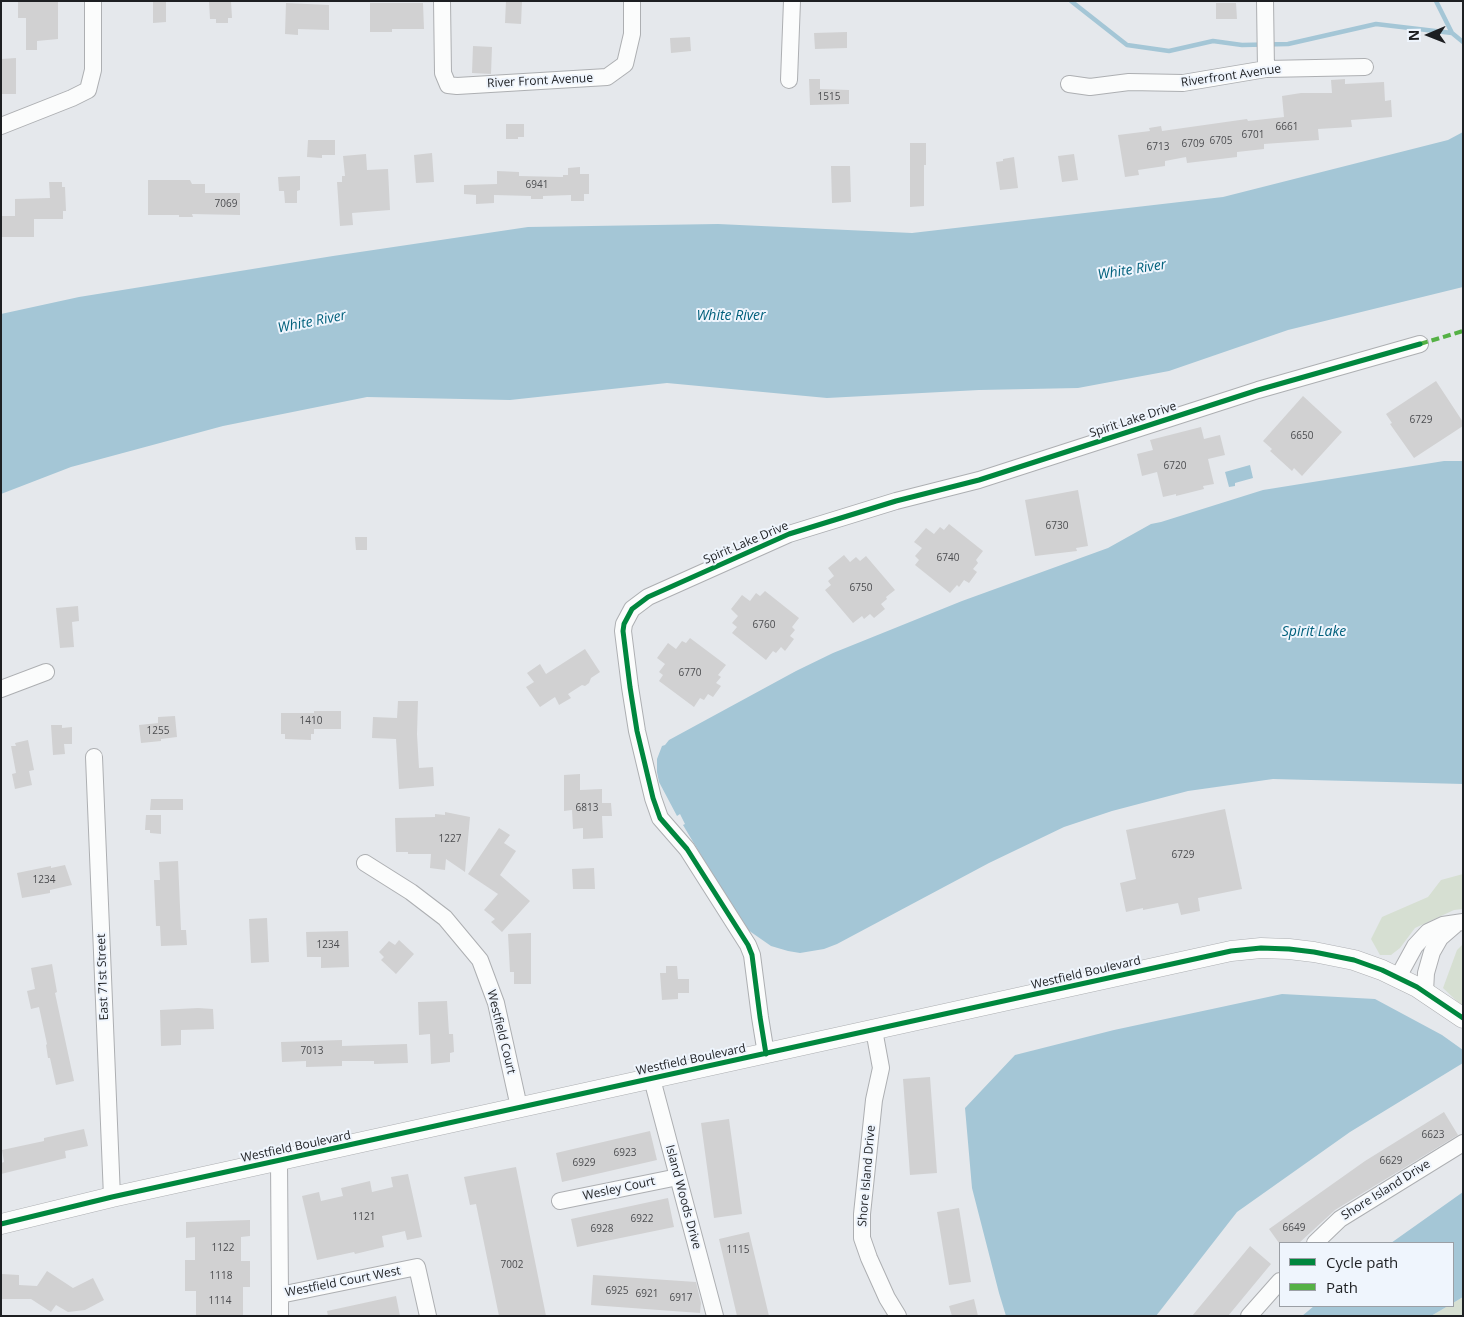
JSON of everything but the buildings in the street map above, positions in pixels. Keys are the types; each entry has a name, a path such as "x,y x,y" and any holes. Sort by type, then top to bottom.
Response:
{"street":[{"path":"1,126 88,90 93,70 92,1"},
{"name":"River Front Avenue","path":"442,1 443,74 448,85 607,77 625,64 632,34 632,1"},
{"path":"789,80 792,1"},
{"path":"1265,1 1266,69"},
{"name":"Riverfront Avenue","path":"1068,84 1090,87 1129,82 1183,83 1266,69 1365,67"},
{"name":"Spirit Lake Drive","path":"766,1054 752,954 687,850 660,818 653,798 637,732 624,645 624,624 632,609 648,598 789,534 896,501 979,480 1258,390 1420,344"},
{"path":"1,689 46,672"},
{"name":"East 71st Street","path":"94,757 112,1197"},
{"name":"Westfield Court","path":"365,863 411,892 445,918 480,960 496,1003 519,1107"},
{"path":"1398,977 1416,946 1428,932 1453,924"},
{"path":"1425,991 1426,973 1432,952 1440,938 1453,924"},
{"name":"Westfield Boulevard","path":"1,1224 112,1197 1240,950 1289,949 1323,953 1354,960 1398,977 1425,991 1463,1018"},
{"name":"Shore Island Drive","path":"874,1030 881,1068 874,1100 862,1214 862,1238 887,1298 898,1316"},
{"name":"Island Woods Drive","path":"652,1079 715,1316"},
{"name":"Shore Island Drive","path":"1316,1242 1340,1219 1463,1143"},
{"name":"Westfield Court West","path":"279,1161 280,1316"},
{"name":"Wesley Court","path":"560,1201 678,1177"},
{"name":"Westfield Court West","path":"280,1295 417,1267 428,1316"},
{"path":"1249,1316 1279,1282"}],"shaded area":[{"path":"1463,874 1463,909 1454,910 1415,928 1400,948 1391,955 1380,955 1371,939 1382,917 1428,897 1441,880"},
{"path":"1463,944 1463,1007 1443,988 1457,950"},
{"path":"1463,1297 1463,1316 1431,1316 1446,1307 1454,1307 1454,1302"}],"water":[{"name":"White River","path":"1463,132 1463,287 1288,330 1169,371 1078,388 979,390 827,398 667,383 510,400 367,397 223,426 71,467 1,494 1,314 79,297 528,227 718,224 912,233 1223,197 1448,140"},
{"name":"Spirit Lake","path":"1444,461 1463,461 1463,784 1273,779 1188,791 1112,811 1064,827 989,863 837,944 824,949 800,953 771,946 748,930 683,825 685,824 680,814 677,816 659,782 657,759 662,746 669,740 833,653 962,601 1108,548 1151,524 1263,490"},
{"path":"1250,465 1253,478 1235,483 1235,486 1229,487 1225,472"},
{"path":"1282,994 1375,999 1442,1035 1463,1050 1463,1063 1350,1132 1237,1212 1156,1316 1006,1316 972,1188 965,1108 1015,1055 1114,1030"},
{"path":"1463,1192 1463,1297 1454,1302 1454,1242 1392,1242"},
{"path":"1313,1307 1446,1307 1431,1316 1302,1316"}],"waterway":[{"path":"1071,1 1127,45 1169,51 1213,41 1242,45 1288,44 1376,24 1452,33"},
{"path":"1436,1 1452,33 1463,42"}],"marked path":[{"path":"1420,344 1463,331"}],"cycle path":[{"path":"766,1054 752,955 748,945 687,849 660,818 653,798 637,731 623,631 624,624 632,609 648,597 789,534 896,501 979,480 1258,390 1420,344"},
{"path":"1,1224 112,1197 1231,951 1261,948 1289,949 1354,960 1382,970 1417,987 1463,1018"}]}
